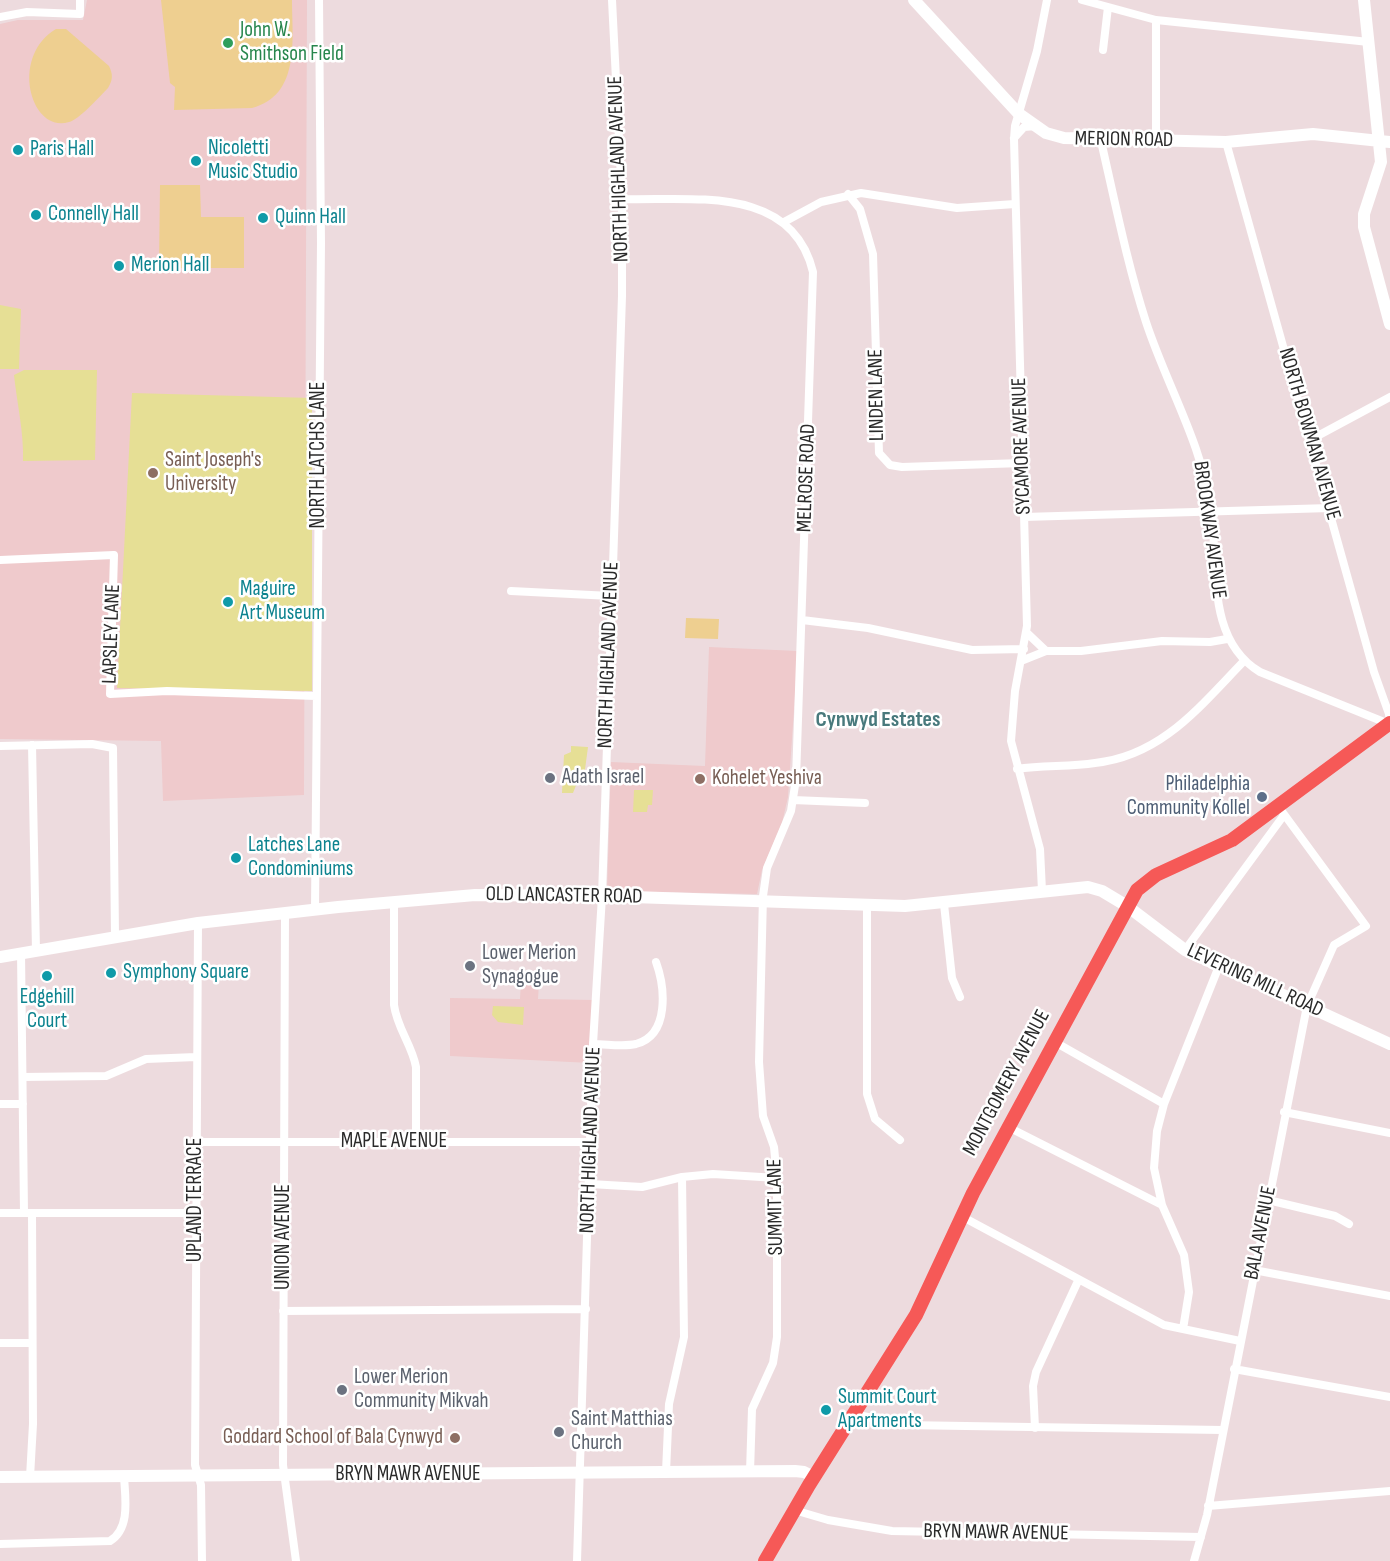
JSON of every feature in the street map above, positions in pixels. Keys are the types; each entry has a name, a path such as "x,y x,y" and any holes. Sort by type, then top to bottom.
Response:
{"main road":[{"name":"MONTGOMERY AVENUE","path":"765,1561 814,1477 916,1315 961,1216 1053,1041 1137,890 1149,879 1223,845 1281,810 1390,725"}],"street":[{"path":"0,17 27,12 80,14 80,0"},
{"name":"NORTH LATCHS LANE","path":"315,909 321,253 319,0"},
{"name":"NORTH HIGHLAND AVENUE","path":"577,1561 593,1044 602,896 622,296 622,199 612,0"},
{"name":"MERION ROAD","path":"915,0 1019,114 1035,126 1064,138 1101,141 1226,142 1313,134 1385,141"},
{"name":"SYCAMORE AVENUE","path":"1042,891 1041,854 1011,747 1011,718 1027,633 1014,139 1037,51 1047,0"},
{"path":"1082,0 1156,20 1369,42"},
{"path":"1364,0 1385,141 1381,162 1364,214 1364,227 1390,324"},
{"path":"1103,50 1108,7"},
{"path":"1156,20 1156,141"},
{"path":"1014,139 1024,127 1035,126"},
{"name":"BROOKWAY AVENUE","path":"1101,141 1125,249 1146,324 1198,451 1211,511 1215,582 1227,639 1244,661 1278,681 1390,725"},
{"name":"NORTH BOWMAN AVENUE","path":"1226,142 1330,508 1372,667 1389,714 1390,725"},
{"path":"860,209 868,193"},
{"path":"784,222 821,202 848,194 868,193 957,208 1015,204"},
{"name":"LINDEN LANE","path":"848,194 860,209 870,240 874,263 879,453 890,465 902,467 1022,463"},
{"name":"MELROSE ROAD","path":"622,199 744,204 763,210 784,222 803,246 812,264 814,281 802,620 793,800 767,867 764,903"},
{"path":"1310,440 1390,397"},
{"path":"1024,517 1330,508"},
{"name":"LAPSLEY LANE","path":"0,560 114,555 110,694 167,691 316,696"},
{"path":"511,591 611,596"},
{"path":"802,620 868,628 972,650 1024,649"},
{"path":"1027,633 1046,651"},
{"path":"1021,661 1046,651 1081,651 1162,641 1210,642 1227,639"},
{"path":"1017,769 1095,764 1137,753 1185,722 1244,661"},
{"path":"32,745 36,951"},
{"path":"0,746 108,745 113,748 115,936"},
{"path":"793,800 866,803"},
{"path":"1185,950 1281,810"},
{"name":"BALA AVENUE","path":"1194,1561 1208,1506 1284,1112 1307,1006 1334,945 1366,926 1281,810"},
{"name":"OLD LANCASTER ROAD","path":"0,957 198,923 315,909 475,895 602,896 867,906 944,904 1042,891 1092,888 1127,906"},
{"path":"394,902 394,1005 396,1019 414,1055 416,1067 416,1142"},
{"name":"SUMMIT LANE","path":"750,1472 752,1409 773,1363 777,1337 777,1178 774,1147 763,1116 760,1092 764,903"},
{"path":"944,904 952,978 960,997"},
{"path":"867,906 867,1094 875,1119 900,1140"},
{"name":"LEVERING MILL ROAD","path":"1127,906 1185,950 1390,1044"},
{"name":"UNION AVENUE","path":"285,913 284,1476 296,1561"},
{"name":"UPLAND TERRACE","path":"198,923 195,1466 201,1485 202,1561"},
{"path":"21,952 23,1104 32,1343 30,1477"},
{"path":"593,1044 634,1044 646,1039 655,1031 662,1012 661,981 656,962"},
{"path":"1183,1329 1189,1292 1184,1255 1162,1205 1154,1168 1157,1131 1164,1104 1220,966"},
{"path":"1053,1041 1164,1104"},
{"path":"23,1077 106,1076 146,1059 196,1057"},
{"path":"0,1104 23,1104"},
{"path":"1284,1112 1390,1133"},
{"path":"1008,1127 1162,1205"},
{"name":"MAPLE AVENUE","path":"196,1142 591,1142"},
{"path":"590,1184 642,1187 682,1177 729,1174 777,1178"},
{"path":"666,1472 669,1404 684,1337 682,1177"},
{"path":"1268,1200 1335,1215 1349,1224"},
{"path":"0,1213 196,1213"},
{"path":"961,1216 1078,1281 1164,1324 1240,1341"},
{"path":"1254,1270 1390,1296"},
{"path":"1035,1428 1036,1372 1078,1281"},
{"path":"283,1311 586,1309"},
{"path":"0,1343 32,1343"},
{"path":"1234,1369 1390,1397"},
{"path":"855,1412 902,1425 1222,1430"},
{"name":"BRYN MAWR AVENUE","path":"0,1477 804,1472 814,1477"},
{"path":"0,1544 95,1543 112,1539 123,1522 124,1476"},
{"path":"1208,1506 1390,1491"},
{"name":"BRYN MAWR AVENUE","path":"794,1510 828,1520 892,1531 1201,1537"}],"shaded area":[{"name":"Saint Joseph's University","path":"87,0 307,0 304,795 163,801 161,741 0,739 0,24 18,20 83,20"},
{"name":"John W. Smithson Field","path":"161,0 292,0 293,32 290,64 279,91 268,101 252,108 174,110 175,87 170,83"},
{"path":"56,29 66,29 109,66 112,80 108,88 84,112 69,122 56,123 44,116 36,105 29,74 33,57 42,42"},
{"path":"160,185 200,185 201,217 244,217 244,268 159,268"},
{"path":"0,305 21,309 19,369 0,369"},
{"path":"24,370 97,370 95,460 23,461 14,375"},
{"path":"132,393 312,398 312,691 117,688"},
{"path":"686,618 719,619 718,639 685,638"},
{"name":"Kohelet Yeshiva","path":"709,647 798,651 788,797 782,823 762,870 757,894 607,891 611,762 705,766"},
{"path":"571,746 588,747 584,777 579,778 573,793 562,793 564,755 571,752"},
{"path":"634,790 653,790 652,805 648,805 647,812 633,812"},
{"path":"521,982 539,983 538,999 595,1000 590,1063 450,1056 450,998 520,999"},
{"path":"493,1006 524,1007 523,1025 498,1022 492,1015"}],"place":[{"name":"John W. Smithson Field","path":"228,43"},
{"name":"Paris Hall","path":"18,150"},
{"name":"Nicoletti Music Studio","path":"196,161"},
{"name":"Connelly Hall","path":"36,215"},
{"name":"Quinn Hall","path":"263,218"},
{"name":"Merion Hall","path":"119,266"},
{"name":"Saint Joseph's University","path":"153,473"},
{"name":"Maguire Art Museum","path":"228,602"},
{"name":"Adath Israel","path":"550,778"},
{"name":"Kohelet Yeshiva","path":"700,779"},
{"name":"Philadelphia Community Kollel","path":"1262,797"},
{"name":"Latches Lane Condominiums","path":"236,858"},
{"name":"Lower Merion Synagogue","path":"470,966"},
{"name":"Symphony Square","path":"111,973"},
{"name":"Edgehill Court","path":"47,976"},
{"name":"Lower Merion Community Mikvah","path":"342,1390"},
{"name":"Summit Court Apartments","path":"826,1410"},
{"name":"Saint Matthias Church","path":"559,1432"},
{"name":"Goddard School of Bala Cynwyd","path":"455,1438"}],"district":[{"name":"Cynwyd Estates","path":"878,720"}]}
